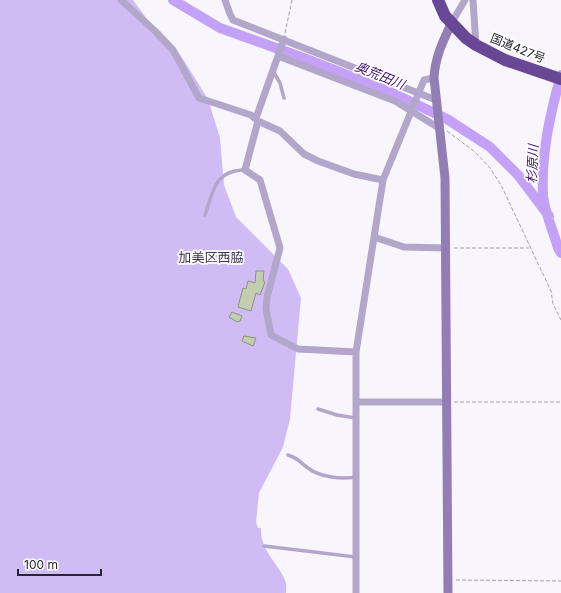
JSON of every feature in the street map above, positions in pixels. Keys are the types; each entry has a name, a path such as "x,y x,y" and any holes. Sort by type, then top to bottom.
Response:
{"highway":[{"name":"国道427号","path":"438,0 445,16 466,38 476,45 505,60 561,79"}],"street":[{"path":"121,0 155,31 172,50 199,98 280,131 304,154 318,161 354,174 383,180"},
{"path":"225,0 233,20 436,101"},
{"path":"448,593 445,178 436,101 434,64 452,22 465,0"},
{"path":"473,0 476,45"},
{"path":"284,40 256,120 245,170 260,180 280,248 267,297 266,309 271,335 298,348 356,352"},
{"path":"278,55 411,108 439,126"},
{"path":"356,593 356,352 383,180 411,108 424,80 434,78"},
{"path":"374,237 404,247 446,248"},
{"path":"356,402 447,402"}],"lane":[{"path":"273,70 280,83 284,98"},
{"path":"205,215 219,179 226,173 233,170 245,170"},
{"path":"318,409 338,415 356,418"},
{"path":"288,455 301,460 309,469 322,474 336,478 356,477"},
{"path":"264,546 356,557"}],"path":[{"path":"284,40 292,0"},
{"path":"439,126 475,152 490,168 512,204 529,248 551,291 553,304 561,320"},
{"path":"446,248 529,248"},
{"path":"447,402 561,402"},
{"path":"448,580 561,581"}],"shaded area":[{"path":"0,0 133,0 147,19 181,56 208,99 220,138 224,185 236,217 288,269 301,298 290,419 283,447 259,493 256,522 258,528 261,528 261,536 266,549 285,580 286,593 0,593"}],"building":[{"path":"256,271 264,271 263,281 265,282 260,295 256,293 251,311 238,307 243,288 246,289 248,281 255,283"},
{"path":"232,312 242,316 240,321 237,322 229,317"},
{"path":"244,336 256,338 253,346 242,341"}],"waterway":[{"name":"奥荒田川","path":"173,0 220,28 386,90 447,119 490,147 518,175 549,216"},
{"name":"杉原川","path":"561,75 553,104 543,164 543,195 545,208 561,253"}],"district":[{"name":"加美区西脇","path":"211,257"}]}
